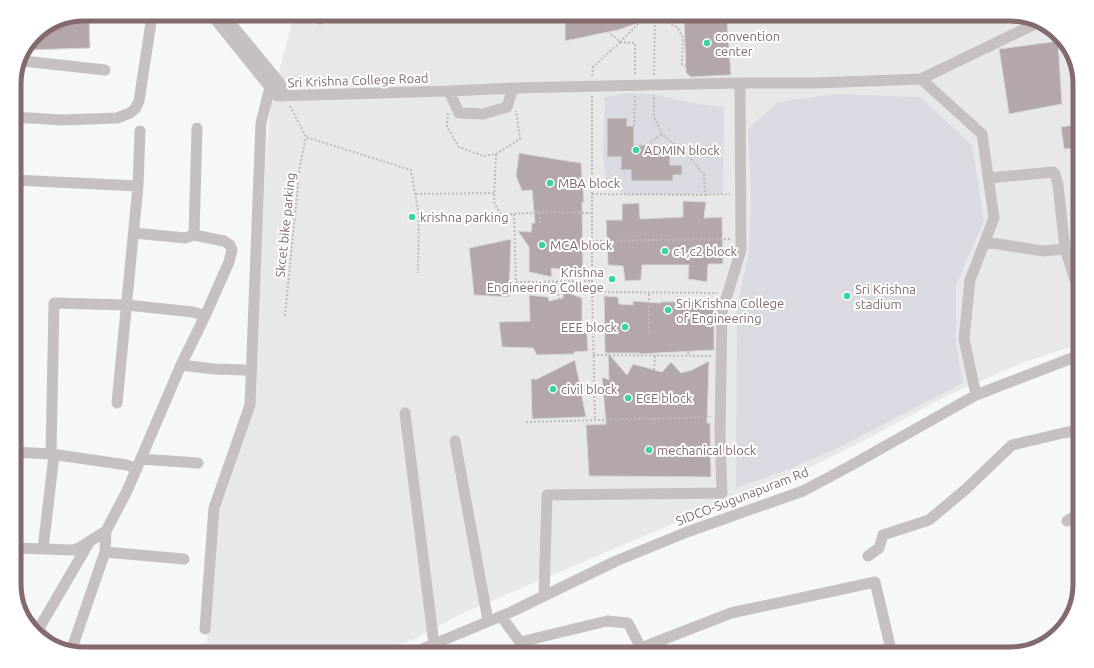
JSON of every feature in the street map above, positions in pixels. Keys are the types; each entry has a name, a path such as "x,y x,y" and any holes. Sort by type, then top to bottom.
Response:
{"street":[{"path":"21,117 62,120 117,118 130,113 135,109 139,101 151,21"},
{"name":"Sri Krishna College Road","path":"216,21 278,96 513,88 740,83 814,83 921,79"},
{"path":"229,21 279,82 285,96"},
{"path":"976,395 964,339 970,280 994,218 982,134 921,79 1032,25"},
{"path":"25,60 105,70"},
{"path":"205,629 214,508 250,405 261,123 273,74"},
{"path":"544,595 547,495 722,493 720,417 722,312 741,250 740,83"},
{"path":"449,91 459,113 483,114 508,108 513,88"},
{"path":"194,235 197,128"},
{"path":"117,403 138,186 140,131"},
{"path":"989,178 1053,172 1055,174 1058,185 1065,249 1073,274"},
{"path":"21,180 138,186"},
{"path":"73,646 105,552 106,531 127,491 181,364 205,316 229,262 232,250 230,245 224,241 194,235 184,238 134,233"},
{"path":"985,242 1043,251 1065,249"},
{"path":"43,549 53,455 54,303 127,305 193,312 205,316"},
{"name":"SIDCO-Sugunapuram Rd","path":"427,647 501,616 616,560 687,532 803,491 976,395 1073,358"},
{"path":"181,364 214,369 246,370"},
{"path":"405,413 434,644"},
{"path":"868,556 879,548 883,535 929,520 966,489 1012,445 1073,431"},
{"path":"455,441 488,621"},
{"path":"21,453 53,455 127,465 198,463"},
{"path":"1067,521 1073,517"},
{"path":"21,548 73,550 79,548 106,531"},
{"path":"39,628 90,541"},
{"path":"105,552 184,559"},
{"path":"644,647 731,613 875,582 890,647"},
{"path":"501,616 520,642 607,621 628,623 640,647"}],"path":[{"path":"595,421 592,292 592,68 638,24 639,21"},
{"path":"656,21 654,117 662,134 689,156 704,175 705,195"},
{"path":"667,21 678,28 682,38 682,66 686,66"},
{"path":"609,32 620,42 635,43 634,126"},
{"path":"285,96 306,136 411,170 419,216 418,272"},
{"path":"448,113 447,128 459,147 483,156 496,154 520,138 516,110"},
{"path":"647,145 662,134"},
{"name":"Skcet bike parking","path":"285,316 300,165 306,136"},
{"path":"496,154 494,202 501,215 541,212 592,214"},
{"path":"415,194 494,193"},
{"path":"592,194 740,194"},
{"path":"540,223 541,212"},
{"path":"514,214 516,282 592,281"},
{"path":"592,241 741,239"},
{"path":"556,282 559,299"},
{"path":"592,292 728,293"},
{"path":"649,292 649,332"},
{"path":"688,352 689,356"},
{"path":"593,355 721,356"},
{"path":"654,370 655,356"},
{"path":"526,422 720,417"},
{"path":"654,419 654,424"}],"shaded area":[{"name":"Sri Krishna College of Engineering","path":"292,21 1010,21 1027,23 1042,29 1055,39 1065,52 1072,71 1073,346 1022,363 946,396 809,468 463,613 413,640 388,647 198,647 207,642 213,515 253,405 265,171 270,107"},
{"path":"627,93 652,94 698,104 724,107 723,194 626,195 606,183 603,151 605,97"},
{"name":"Sri Krishna stadium","path":"835,94 920,97 972,145 984,221 956,285 956,345 963,383 842,446 792,468 736,488 737,308 749,251 751,192 748,129 778,102"}],"building":[{"path":"84,21 89,21 90,48 31,50 42,37 52,29 71,22"},
{"path":"565,21 638,21 638,23 618,30 565,41"},
{"name":"convention center","path":"684,21 727,21 731,75 691,77 686,73"},
{"path":"1057,41 1062,104 1009,114 999,49"},
{"path":"607,118 627,118 627,126 634,126 634,145 647,145 647,155 670,155 670,165 682,165 682,175 673,175 673,181 631,181 631,170 621,170 621,157 607,157"},
{"path":"1073,125 1073,148 1064,149 1061,127"},
{"path":"519,153 581,163 584,202 582,202 583,272 551,268 552,277 529,272 529,247 518,231 531,232 532,223 535,223 532,190 522,191 516,176"},
{"name":"c1,c2 block","path":"683,201 706,202 704,218 722,217 723,264 708,264 707,282 688,279 689,265 642,265 641,280 625,281 623,266 608,265 606,220 622,220 622,204 639,203 640,219 683,217"},
{"path":"511,239 509,297 474,295 469,248"},
{"path":"563,291 582,298 582,330 587,334 588,351 574,352 574,354 537,355 533,348 502,347 499,322 530,321 529,295 548,297 549,301 563,298"},
{"path":"604,296 618,297 619,304 633,305 633,301 661,303 660,302 714,301 714,350 639,354 640,353 605,353"},
{"path":"608,353 627,375 633,364 662,372 671,362 681,373 692,370 709,361 707,423 710,423 711,477 589,476 586,425 606,424 602,377 609,380"},
{"path":"575,360 586,417 532,419 531,379 537,379"}],"place":[{"name":"convention center","path":"707,43"},
{"name":"ADMIN block","path":"636,150"},
{"name":"MBA block","path":"550,183"},
{"name":"krishna parking","path":"412,217"},
{"name":"MCA block","path":"542,245"},
{"name":"c1,c2 block","path":"665,251"},
{"name":"Krishna Engineering College","path":"612,279"},
{"name":"Sri Krishna stadium","path":"847,296"},
{"name":"Sri Krishna College of Engineering","path":"668,310"},
{"name":"EEE block","path":"625,327"},
{"name":"civil block","path":"553,389"},
{"name":"ECE block","path":"628,398"},
{"name":"mechanical block","path":"649,450"}]}
